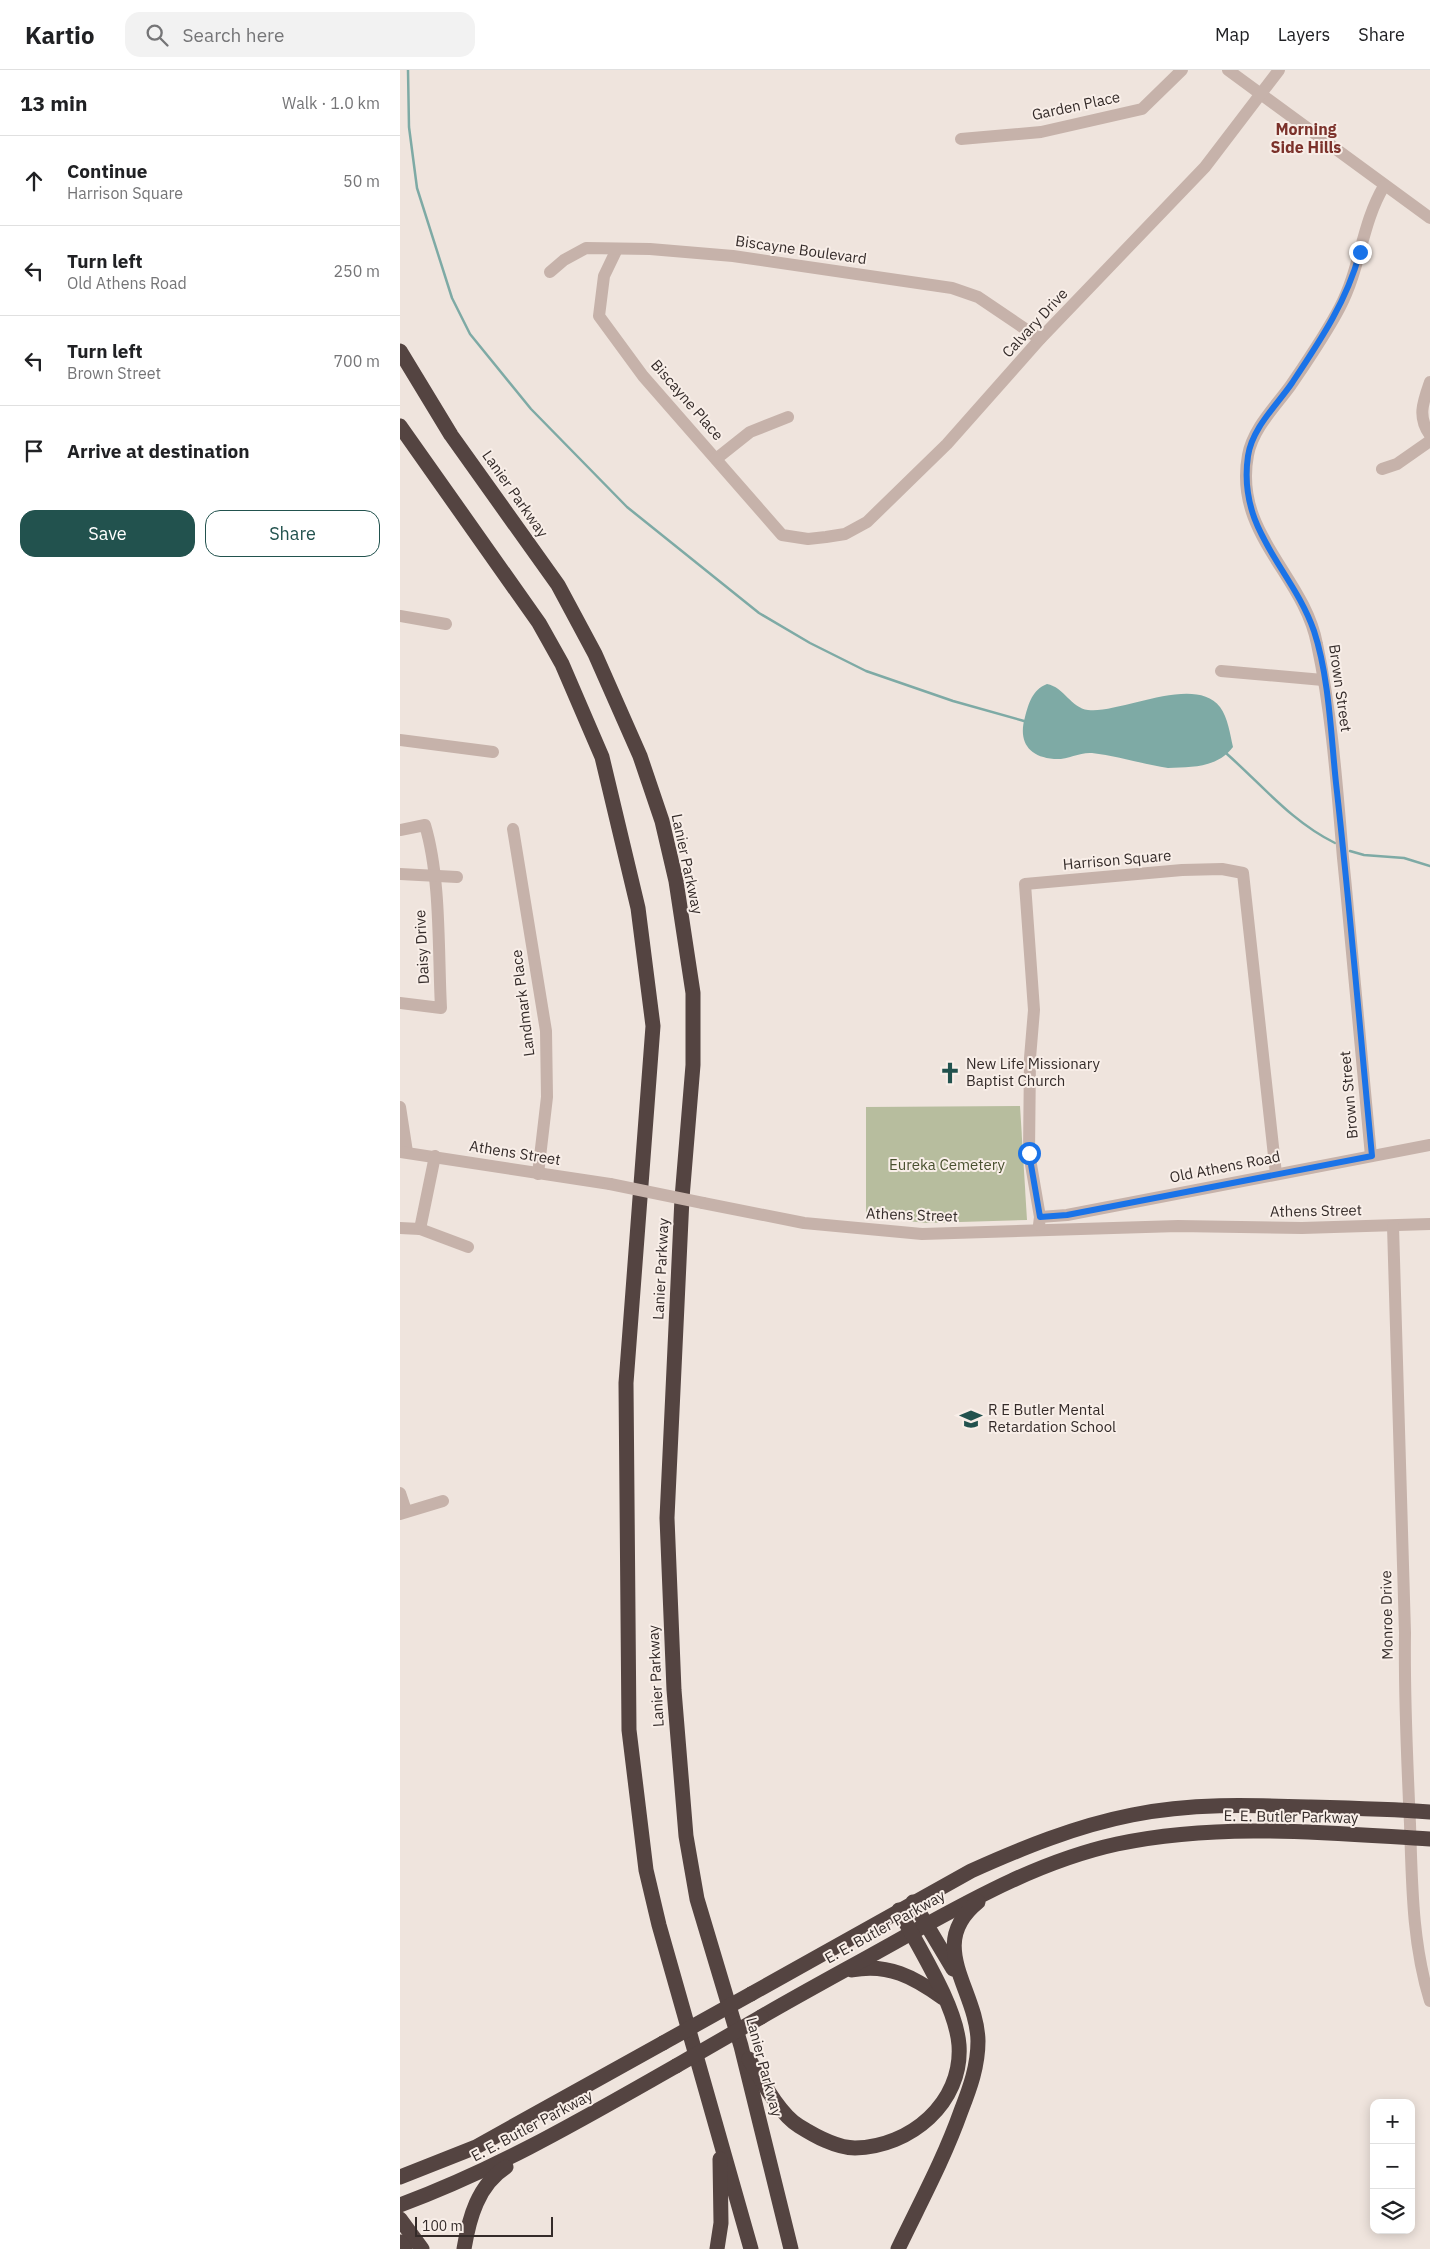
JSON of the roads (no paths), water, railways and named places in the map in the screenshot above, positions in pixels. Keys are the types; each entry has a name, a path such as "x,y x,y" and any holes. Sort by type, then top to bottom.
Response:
{"highway":[{"name":"Lanier Parkway","path":"400,351 451,435 558,585 595,654 640,756 662,822 676,881 692,994 693,1065 682,1198 667,1518 674,1690 686,1836 697,1899 741,2046 792,2249"},
{"name":"Lanier Parkway","path":"400,426 539,623 562,664 602,757 638,908 653,1026 626,1383 629,1730 646,1870 659,1925 751,2249"},
{"name":"E. E. Butler Parkway","path":"400,2177 476,2147 899,1910 1003,1856 1088,1825 1131,1815 1202,1805 1430,1812"},
{"name":"E. E. Butler Parkway","path":"400,2205 476,2175 560,2132 840,1972 996,1887 1075,1856 1129,1842 1203,1833 1292,1831 1430,1839"},
{"path":"898,2249 948,2147 975,2070 977,2028 966,1989 953,1954 953,1938 958,1924 968,1910 996,1887"},
{"path":"914,1902 966,1989"},
{"path":"741,2046 763,2082 797,2125 828,2142 847,2146 873,2145 900,2138 919,2127 936,2112 952,2085 959,2060 959,2045 953,2017 899,1910"},
{"path":"840,1972 871,1967 888,1968 919,1981 944,1999"},
{"path":"464,2249 473,2209 484,2190 499,2172 560,2132"},
{"path":"717,2249 721,2223 719,2138"},
{"path":"400,2220 422,2249"},
{"path":"400,2242 405,2249"}],"street":[{"name":"Garden Place","path":"961,139 1041,132 1142,109 1182,70"},
{"path":"1228,70 1430,218"},
{"name":"Calvary Drive","path":"808,539 846,534 867,522 947,444 1040,339 1205,167 1279,70"},
{"name":"Brown Street","path":"1372,1156 1339,809 1317,641 1307,612 1270,553 1255,519 1247,494 1248,453 1256,434 1292,384 1341,305 1353,279 1370,213 1384,186"},
{"name":"Biscayne Boulevard","path":"550,272 564,260 586,248 616,250 650,249 733,256 952,288 978,297 1040,339"},
{"name":"Biscayne Place","path":"616,250 604,276 598,316 643,376 782,535 808,539"},
{"path":"1430,382 1421,406 1422,420 1430,435"},
{"path":"716,459 750,432 788,417"},
{"path":"1382,469 1397,464 1430,441"},
{"path":"400,616 446,624"},
{"path":"1221,671 1323,680"},
{"path":"400,740 493,752"},
{"path":"400,830 425,825 430,841 434,876"},
{"name":"Landmark Place","path":"513,829 546,1031 547,1097 538,1174"},
{"name":"Harrison Square","path":"1040,1217 1029,1153 1030,1058 1034,1010 1025,884 1182,870 1222,869 1243,873 1276,1174"},
{"path":"400,874 457,877"},
{"name":"Daisy Drive","path":"400,1003 442,1008 434,876"},
{"path":"400,1107 403,1152"},
{"name":"Old Athens Road","path":"1040,1217 1067,1215 1430,1145"},
{"name":"Athens Street","path":"403,1152 610,1184 804,1223 922,1234 1178,1226 1302,1228 1430,1224"},
{"path":"420,1230 435,1156"},
{"path":"1039,1231 1040,1217"},
{"name":"Monroe Drive","path":"1392,1226 1405,1634 1404,1698 1410,1838 1416,1932 1430,2001"},
{"path":"400,1228 420,1230 468,1247"},
{"path":"400,1493 403,1513 443,1501"}],"water":[{"path":"1047,684 1058,689 1077,706 1088,710 1102,710 1176,695 1193,694 1208,698 1223,711 1233,747 1227,754 1212,763 1186,767 1168,768 1092,753 1059,759 1045,758 1027,746 1024,740 1023,726 1032,697"}],"waterway":[{"path":"408,70 409,127 417,188 452,298 470,334 531,409 627,507 759,613 810,643 866,671 953,701 1024,721"},
{"path":"1227,754 1291,814 1335,843"},
{"path":"1350,851 1364,855 1404,858 1430,866"}],"place":[{"name":"New Life Missionary Baptist Church","path":"950,1073"},
{"name":"R E Butler Mental Retardation School","path":"971,1419"}],"district":[{"name":"Morning Side Hills","path":"1306,138"}],"park label":[{"name":"Eureka Cemetery","path":"947,1165"}]}
